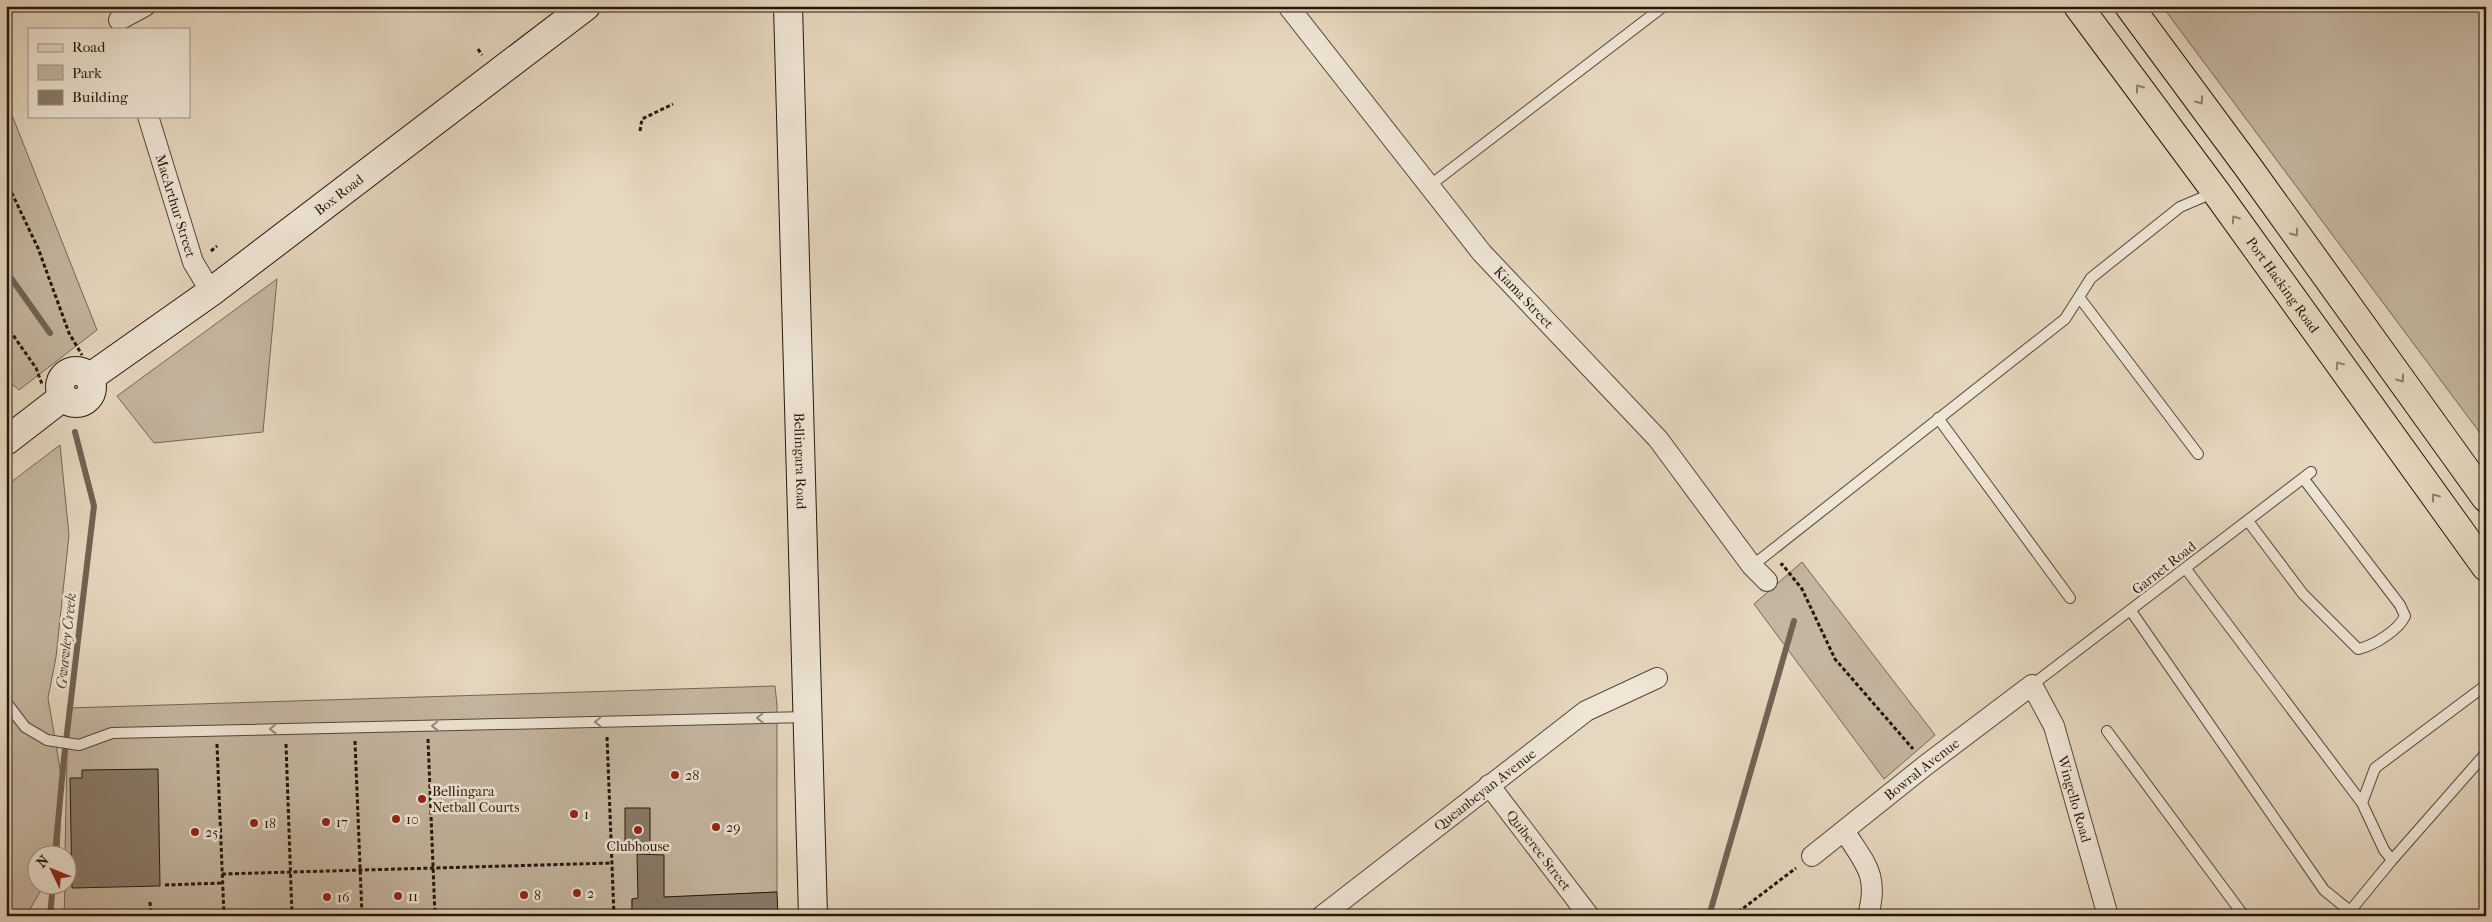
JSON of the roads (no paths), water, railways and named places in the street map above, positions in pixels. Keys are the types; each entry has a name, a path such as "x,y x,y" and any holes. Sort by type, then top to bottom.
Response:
{"main road":[{"name":"Port Hacking Road","path":"2078,6 2216,192 2486,567"},
{"path":"2129,6 2254,175 2486,498"}],"street":[{"path":"119,18 145,6"},
{"name":"Box Road","path":"6,441 52,390 60,385 66,374 78,371 91,376 211,292 586,6"},
{"name":"Bellingara Road","path":"788,6 813,916"},
{"name":"Kiama Street","path":"1288,6 1506,281 1658,439 1752,566 1767,581"},
{"name":"MacArthur Street","path":"149,118 193,262 211,292"},
{"name":"Queanbeyan Avenue","path":"1322,916 1586,711 1657,678"},
{"name":"Bowral Avenue","path":"1812,856 1845,832 1926,765 2032,685"},
{"name":"Wingello Road","path":"2032,685 2054,726 2108,916"},
{"name":"Quiberee Street","path":"1489,785 1590,916"},
{"path":"1845,832 1871,875 1873,896 1868,916"}],"lane":[{"path":"1429,186 1664,6"},
{"path":"1752,566 2065,319 2091,278 2164,218 2180,207 2216,192"},
{"path":"2079,297 2198,454"},
{"path":"1938,418 2070,598"},
{"name":"Garnet Road","path":"2032,685 2307,475 2400,605 2405,616 2402,622 2366,647 2358,649 2303,594 2248,521"},
{"path":"2186,569 2362,803 2384,850 2392,860"},
{"path":"2132,610 2324,890 2348,913 2486,753"},
{"path":"2362,803 2375,768 2484,689"},
{"path":"6,702 26,727 52,741 79,745 112,733 809,717"},
{"path":"2108,731 2244,916"}],"waterway":[{"name":"Gwawley Creek","path":"6,271 50,333"},
{"name":"Gwawley Creek","path":"56,844 64,758 94,506 75,432"},
{"path":"1709,916 1794,621"},
{"name":"Gwawley Creek","path":"50,916 52,894"}],"place":[{"name":"28","path":"675,775"},
{"name":"Bellingara Netball Courts","path":"422,799"},
{"name":"1","path":"574,814"},
{"name":"10","path":"396,819"},
{"name":"17","path":"326,822"},
{"name":"18","path":"254,823"},
{"name":"29","path":"716,827"},
{"name":"Clubhouse","path":"638,830"},
{"name":"25","path":"195,832"},
{"name":"2","path":"577,893"},
{"name":"8","path":"524,895"},
{"name":"11","path":"398,896"},
{"name":"16","path":"327,897"}]}
